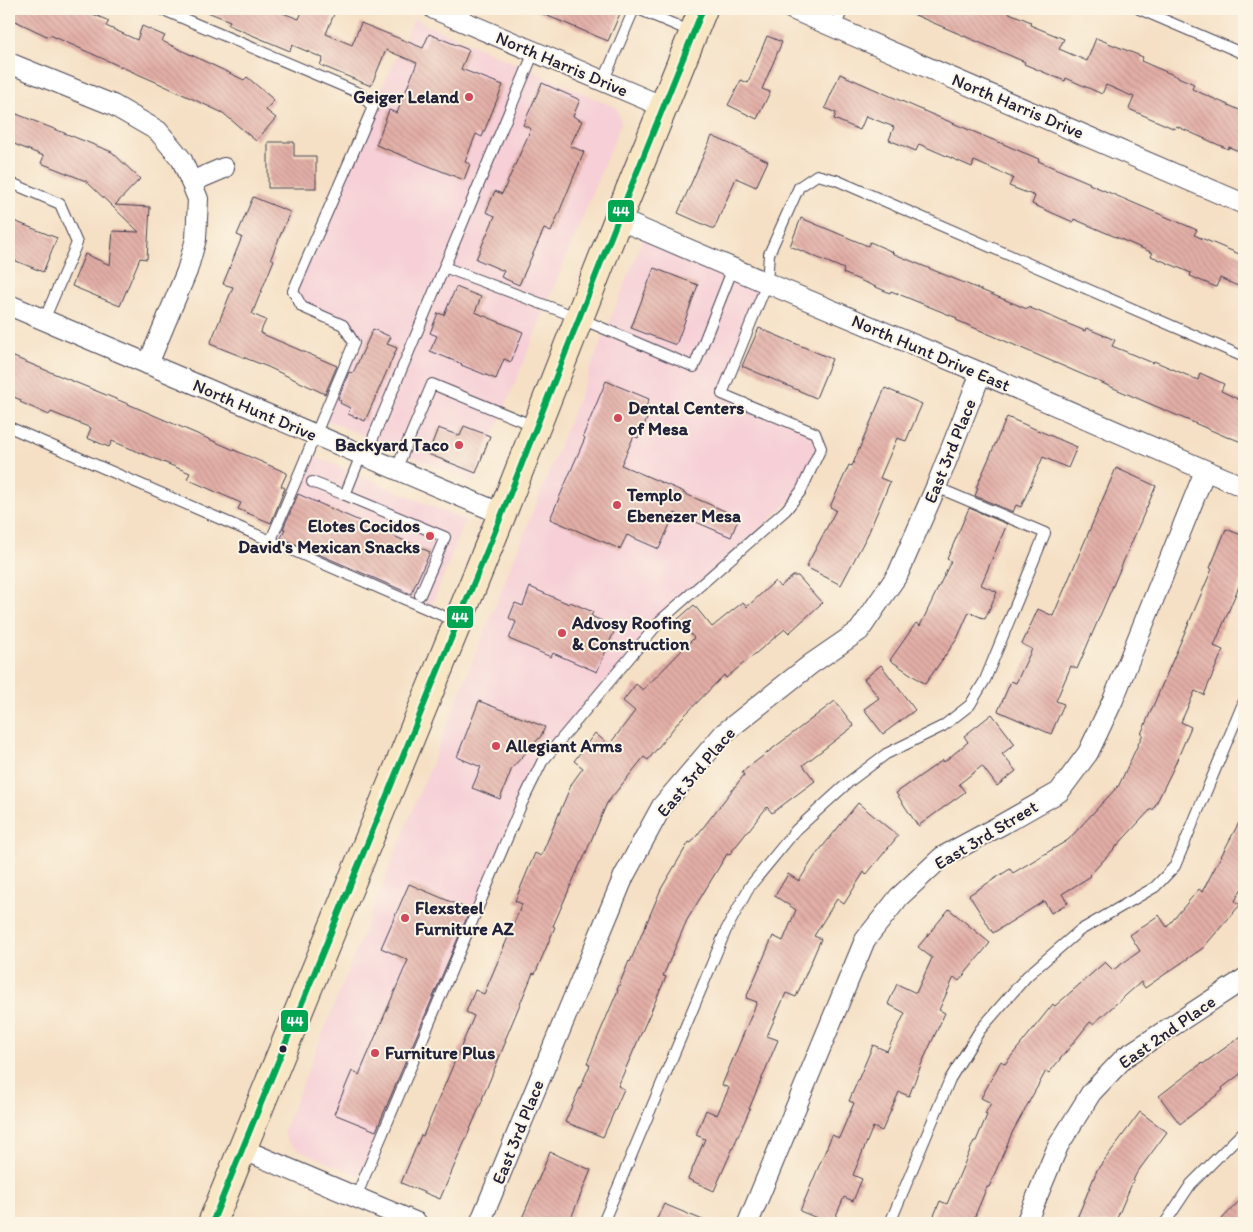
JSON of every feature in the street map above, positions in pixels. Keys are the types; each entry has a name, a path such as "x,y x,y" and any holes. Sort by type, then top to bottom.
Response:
{"main road":[{"path":"212,1223 502,514 698,20"}],"street":[{"name":"North Harris Drive","path":"434,9 664,108"},
{"name":"North Harris Drive","path":"792,9 1244,204"},
{"path":"9,63 113,104 158,131 182,160 198,199 196,239 187,271 148,364"},
{"path":"191,182 224,168"},
{"name":"North Hunt Drive East","path":"618,219 1244,487"},
{"name":"North Hunt Drive","path":"9,305 502,514"},
{"name":"East 3rd Place","path":"480,1223 624,876 662,806 724,732 811,664 859,631 898,574 936,487 981,373"},
{"name":"East 3rd Street","path":"748,1223 865,940 898,897 942,857 1059,792 1088,753 1113,700 1205,471"},
{"name":"East 2nd Place","path":"1026,1223 1058,1146 1090,1093 1125,1057 1244,979"},
{"path":"242,1149 417,1223"}],"lane":[{"path":"161,9 359,93 373,107 294,291 302,308 343,325 354,343 271,540"},
{"path":"604,82 634,9"},
{"path":"638,9 698,20"},
{"path":"836,27 843,9"},
{"path":"1139,9 1244,54"},
{"path":"344,496 444,267 534,52"},
{"path":"356,1197 519,809 542,762 662,619 786,510 801,491 821,448 815,434 722,394 767,283 770,254 799,187 817,175 836,180 1244,357"},
{"path":"9,182 60,204 77,243 44,320"},
{"path":"444,267 579,318 694,367 733,268"},
{"path":"396,470 432,384 536,427"},
{"path":"9,427 458,622"},
{"path":"312,482 445,537 420,596"},
{"path":"603,1223 726,930 750,886 796,830 850,781 886,754 943,726 970,705 985,680 1044,533 936,487"},
{"path":"890,1223 950,1079 980,1030 1027,976 1079,931 1155,887 1175,866 1244,701"},
{"path":"1165,1223 1190,1184 1244,1131"}],"shaded area":[{"path":"414,19 617,108 621,123 474,483 322,418 354,343 343,325 302,307 293,291 373,107"},
{"path":"646,231 767,283 722,394 815,433 821,448 801,491 662,619 542,762 364,1178 297,1149 287,1141 283,1132"},
{"path":"307,453 465,520 430,610 271,540"}],"building":[{"path":"9,9 81,9 109,21 106,26 137,40 142,26 165,36 162,41 244,80 247,77 274,100 266,110 276,118 256,141 223,113 9,18"},
{"path":"200,9 272,9 299,19 303,9 336,9 326,34 352,45 361,23 423,48 429,34 469,50 461,69 503,85 482,137 476,134 465,162 470,164 464,180 376,145 389,110 397,113 417,63 386,50 371,86 320,65 323,58 292,45 290,51 228,25 230,21"},
{"path":"531,9 622,9 608,41"},
{"path":"901,9 1000,9 1031,22 1030,25 1064,39 1059,49 1087,61 1096,38 1143,57 1141,61 1194,84 1192,89 1244,112 1244,153 1229,147 1228,149 1176,126 1175,129 1129,109 1134,97 1106,85 1102,94 1066,78 1065,81"},
{"path":"767,36 782,42 762,89 770,92 757,119 728,105 741,80 748,83"},
{"path":"840,74 1039,159 1038,161 1089,184 1197,230 1194,235 1244,256 1244,277 1240,287 1220,278 1216,287 1190,276 1191,273 1151,256 1153,253 1074,219 1073,222 1032,204 1035,196 1009,186 1013,178 974,161 972,167 919,144 916,151 889,140 894,127 866,116 860,130 834,119 836,113 825,108"},
{"path":"542,83 580,100 573,116 582,121 570,146 584,152 551,232 544,229 519,285 501,277 504,271 476,259 495,216 486,212 495,191 502,194 531,129 523,125"},
{"path":"9,111 112,152 140,179 115,205 150,207 147,259 140,258 120,306 72,286 85,254 110,265 113,231 139,232 86,181 41,163 44,156 9,142"},
{"path":"712,136 768,161 756,187 736,178 714,229 678,213"},
{"path":"268,142 294,142 294,156 316,156 316,188 268,188"},
{"path":"253,197 290,212 271,258 274,260 252,314 266,320 260,333 337,366 325,394 268,367 210,344 233,287 223,284 242,237 237,235"},
{"path":"801,218 868,246 870,242 1027,309 1028,307 1085,331 1086,328 1115,340 1112,346 1153,363 1154,361 1198,380 1200,373 1224,384 1221,391 1244,402 1244,443 956,320 957,318 843,273 844,269 790,246"},
{"path":"9,219 57,238 43,272 9,258"},
{"path":"654,268 698,285 676,345 631,328"},
{"path":"456,287 481,297 475,312 523,332 511,362 504,359 496,379 430,351 437,336 430,333 438,313 444,315"},
{"path":"759,328 832,359 816,398 742,366"},
{"path":"373,329 391,337 387,344 397,348 365,421 348,414 350,408 340,403 341,401 338,399 349,372 353,373"},
{"path":"9,355 287,473 281,486 285,488 271,523 238,509 241,503 187,479 190,473 112,441 109,447 87,438 91,428 51,412 49,415 9,395"},
{"name":"Templo Ebenezer Mesa","path":"606,381 649,399 642,417 647,419 638,438 634,436 621,465 739,517 731,537 675,513 659,549 627,535 620,549 550,519 585,438 583,436"},
{"path":"885,388 922,404 906,441 897,438 880,478 890,482 868,534 841,585 806,567 836,510 830,507 849,465 852,466"},
{"path":"1007,417 1077,447 1068,468 1043,457 1021,507 1016,505 1013,512 975,496 978,488 976,488"},
{"name":"Backyard Taco","path":"464,426 490,436 476,473 428,454 438,428 460,436"},
{"path":"1116,468 1156,486 1077,669 1071,666 1056,701 1064,704 1051,734 998,711 1011,681 1016,683 1032,649 1022,644 1038,609 1053,616"},
{"path":"298,494 430,552 411,594 281,538"},
{"path":"969,508 1007,524 981,585 997,592 985,619 969,612 957,639 925,684 890,660 916,623 920,626 951,561 947,559"},
{"path":"1226,529 1244,536 1244,574 1214,646 1223,650 1204,695 1195,691 1181,722 1191,727 1153,810 1151,809 1091,876 1062,894 1068,903 1051,913 1044,901 993,933 969,895 1010,869 1013,873 1068,840 1119,785 1143,734 1141,734 1212,569 1210,568"},
{"path":"793,576 798,576 822,603 789,633 785,629 726,678 724,675 680,720 648,760 644,757 607,803 553,926 555,927 535,974 533,973 483,1099 440,1199 401,1183 474,1016 466,1012 475,990 484,994 522,904 515,901 535,853 541,856 572,783 583,768 574,761 595,733 609,745 635,711 623,701 636,684 643,690 694,638 678,619 694,605 712,627 743,602 747,607 775,581 780,587"},
{"name":"Advosy Roofing & Construction","path":"530,587 593,612 591,616 616,627 597,672 553,653 551,657 509,639 516,622 509,618 515,603 523,606"},
{"path":"881,665 915,710 883,734 864,709 879,698 864,679"},
{"name":"Allegiant Arms","path":"479,701 545,727 541,736 512,768 500,799 472,788 481,767 457,757"},
{"path":"835,701 854,726 803,765 815,781 772,813 767,807 729,855 727,854 687,920 663,976 666,977 618,1086 624,1089 603,1137 565,1122 590,1065 587,1063 629,961 661,889 689,842 691,843 744,775 742,772"},
{"path":"992,714 1015,744 1002,754 1016,771 997,786 982,766 959,784 965,792 918,826 896,793 943,760 944,762 968,742 964,736"},
{"path":"858,803 898,836 866,875 864,872 844,904 837,899 814,936 821,939 796,997 786,993 767,1036 778,1040 714,1191 688,1179 705,1139 696,1135 706,1110 717,1115 729,1088 722,1085 757,1002 746,998 773,936 783,941 796,910 775,896 788,874 799,881 815,856"},
{"path":"1244,813 1244,884 1235,901 1240,905 1203,948 1145,988 1141,982 1093,1024 1090,1022 1049,1073 1046,1071 1012,1133 972,1223 946,1223 933,1218 940,1201 947,1204 974,1141 976,1141 987,1115 985,1114 991,1103 981,1098 1001,1061 1005,1064 1053,1004 1055,1006 1105,962 1113,970 1140,951 1130,935 1159,915 1167,927 1199,889 1202,892"},
{"path":"409,884 470,910 376,1131 334,1114 352,1071 359,1075 408,960 381,948"},
{"path":"949,909 990,943 959,981 954,977 939,1010 945,1013 909,1096 899,1092 882,1131 873,1127 853,1175 862,1179 853,1201 844,1197 833,1223 800,1211 832,1135 839,1138 854,1103 849,1101 873,1045 887,1051 905,1013 888,1004 897,984 916,993 932,958 918,947"},
{"path":"1244,1034 1244,1071 1180,1124 1159,1096"},
{"path":"1140,1112 1167,1132 1136,1174 1115,1223 1075,1223 1097,1170"},
{"path":"550,1152 591,1170 569,1223 520,1223"},
{"path":"1244,1196 1244,1223 1218,1223"},
{"path":"664,1204 710,1223 655,1223"}],"transit line":[{"name":"44","path":"212,1223 502,514 703,9"}],"place":[{"name":"Geiger Leland","path":"469,97"},
{"name":"Dental Centers of Mesa","path":"618,418"},
{"name":"Backyard Taco","path":"459,445"},
{"name":"Templo Ebenezer Mesa","path":"617,505"},
{"name":"Elotes Cocidos David's Mexican Snacks","path":"430,536"},
{"name":"Advosy Roofing & Construction","path":"562,633"},
{"name":"Allegiant Arms","path":"496,746"},
{"name":"Flexsteel Furniture AZ","path":"405,918"},
{"name":"Furniture Plus","path":"375,1053"}]}
